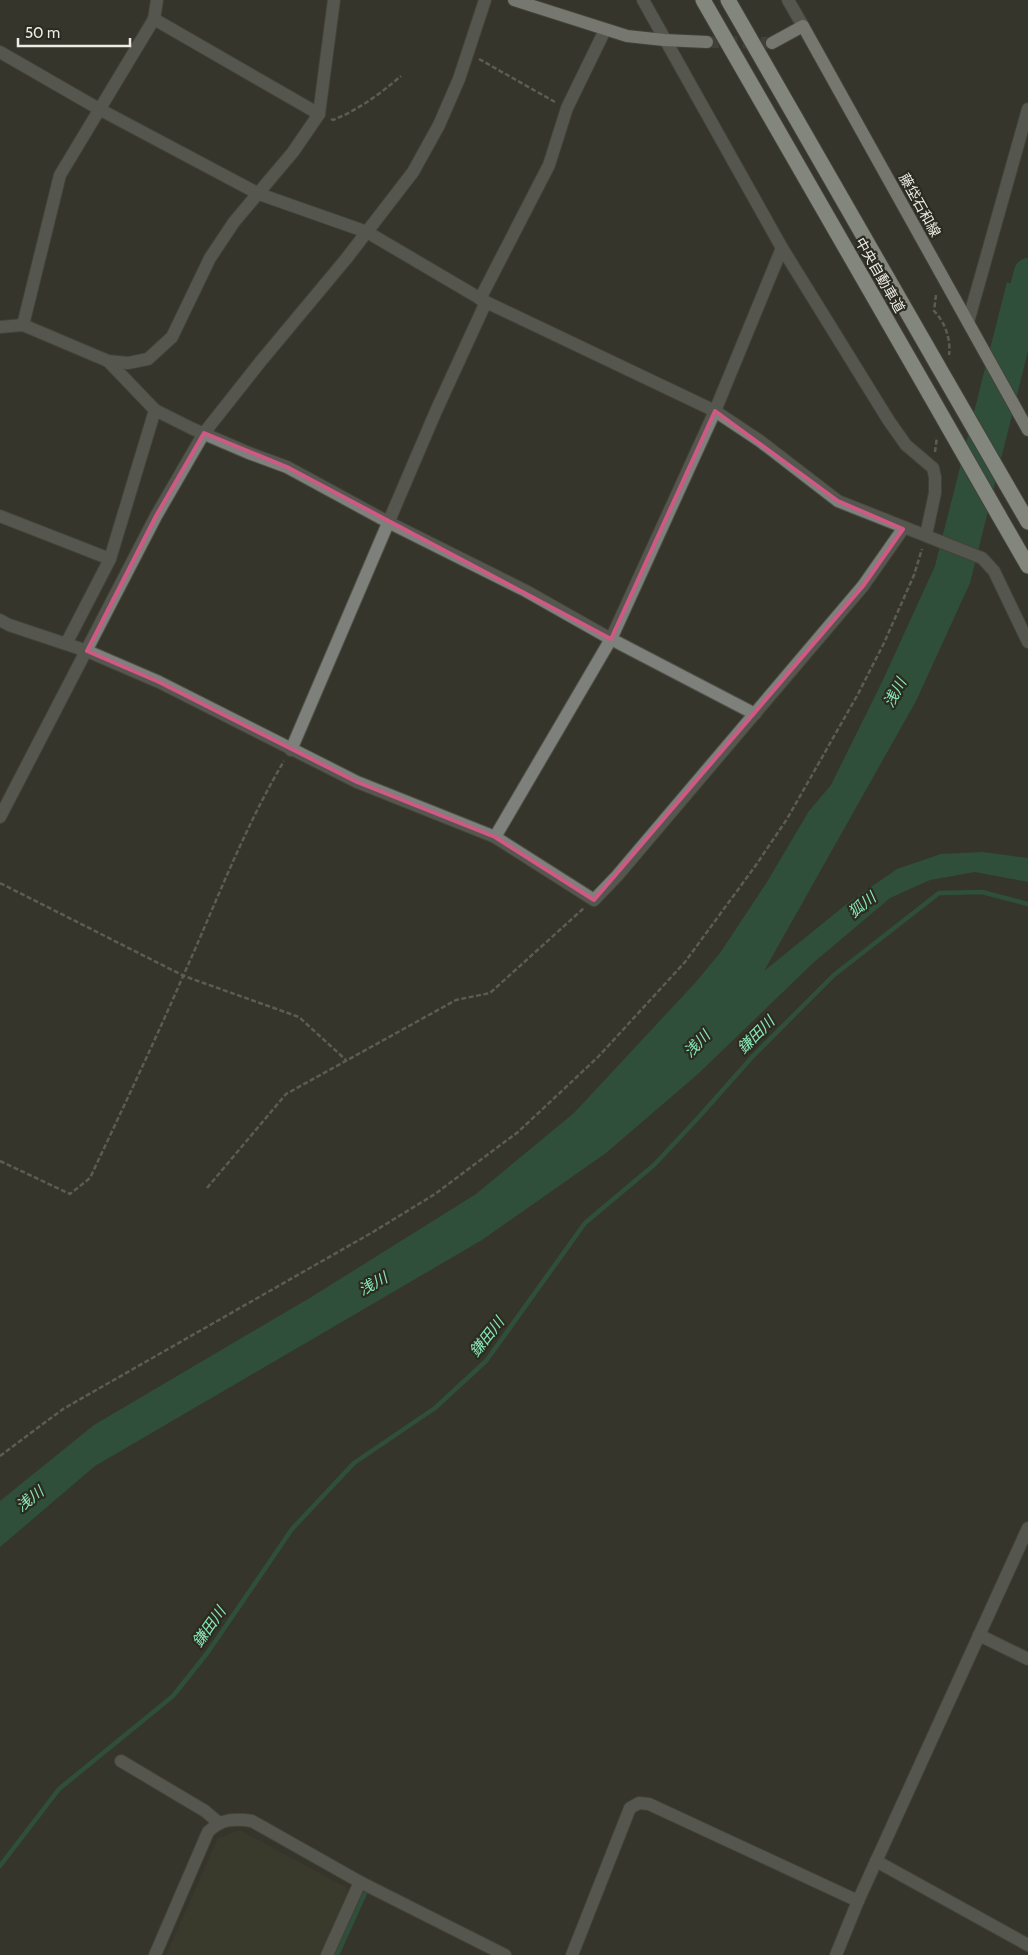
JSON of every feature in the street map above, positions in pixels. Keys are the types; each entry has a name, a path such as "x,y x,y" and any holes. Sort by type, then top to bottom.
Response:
{"highway":[{"name":"中央自動車道","path":"703,0 1028,566"},
{"name":"中央自動車道","path":"728,0 1028,522"}],"main road":[{"path":"514,0 627,36 708,42"},
{"path":"772,43 803,26"},
{"name":"藤垈石和線","path":"803,26 1025,425"}],"street":[{"path":"23,325 60,175 154,19 158,0"},
{"path":"0,327 23,325 108,361 128,363 148,359 172,337 210,258 234,222 293,152 319,114 334,0"},
{"path":"0,816 156,516 204,434 413,172 439,126 468,53 485,0"},
{"path":"643,0 782,248 889,421 906,445 933,468 935,493 931,538"},
{"path":"788,0 803,26"},
{"path":"154,19 319,114"},
{"path":"291,750 390,523 483,300 549,165 568,108 605,30"},
{"path":"0,52 99,109 259,194 367,232 483,300 715,411 760,441 838,501 904,529 982,558 994,572 1028,642"},
{"path":"968,322 1028,108"},
{"path":"495,837 611,639 715,411 782,248"},
{"path":"108,361 155,410 204,434 287,467 390,523 526,591 611,639 756,714"},
{"path":"66,644 110,558 155,410"},
{"path":"0,516 110,558"},
{"path":"0,620 87,651 160,682 291,750 358,782 495,837 594,900 617,876 756,714 863,586 904,529"},
{"path":"836,1955 858,1901 1028,1528"},
{"path":"979,1635 1028,1659"},
{"path":"122,1762 205,1811 219,1823"},
{"path":"572,1955 630,1808 639,1803 649,1804 858,1901"},
{"path":"154,1955 208,1832 219,1823 238,1818 252,1821 360,1882 505,1955"},
{"path":"876,1861 1028,1945"},
{"path":"327,1955 360,1882"}],"path":[{"path":"468,53 568,108"},
{"path":"319,114 333,120 352,112 388,87 400,76"},
{"path":"0,1456 62,1409 366,1236 436,1194 518,1132 598,1056 685,962 787,819 858,694 884,643 931,538"},
{"path":"0,1161 70,1194 90,1178 184,976 230,867 266,792 291,750"},
{"path":"0,883 184,976 300,1017 346,1060"},
{"path":"207,1188 286,1094 456,1000 490,992 594,900"}],"highlighted area":[{"path":"715,411 838,501 903,529 863,586 594,900 495,837 357,782 159,682 87,651 156,516 204,433 287,467 611,639"}],"shaded area":[{"path":"240,1830 349,1889 319,1955 166,1955 218,1838"}],"water":[{"name":"狐川","path":"1007,282 1028,293 1028,351 970,583 916,701 764,971 848,903 897,869 941,854 983,852 1028,858 1028,882 975,872 930,880 890,898 813,963 699,1073 606,1153 482,1240 95,1466 0,1547 0,1501 94,1425 313,1296 476,1194 574,1113 695,983 720,953 767,882 809,811 831,785 882,682 935,566"}],"waterway":[{"name":"浅川","path":"1014,326 1028,272"},
{"name":"鎌田川","path":"0,1866 59,1789 173,1696 208,1652 292,1529 354,1463 435,1408 486,1361 585,1223 654,1165 753,1056 834,975 939,893 982,892 1028,904"},
{"path":"337,1955 365,1893"}],"tunnel":[{"path":"707,42 772,43"}]}
